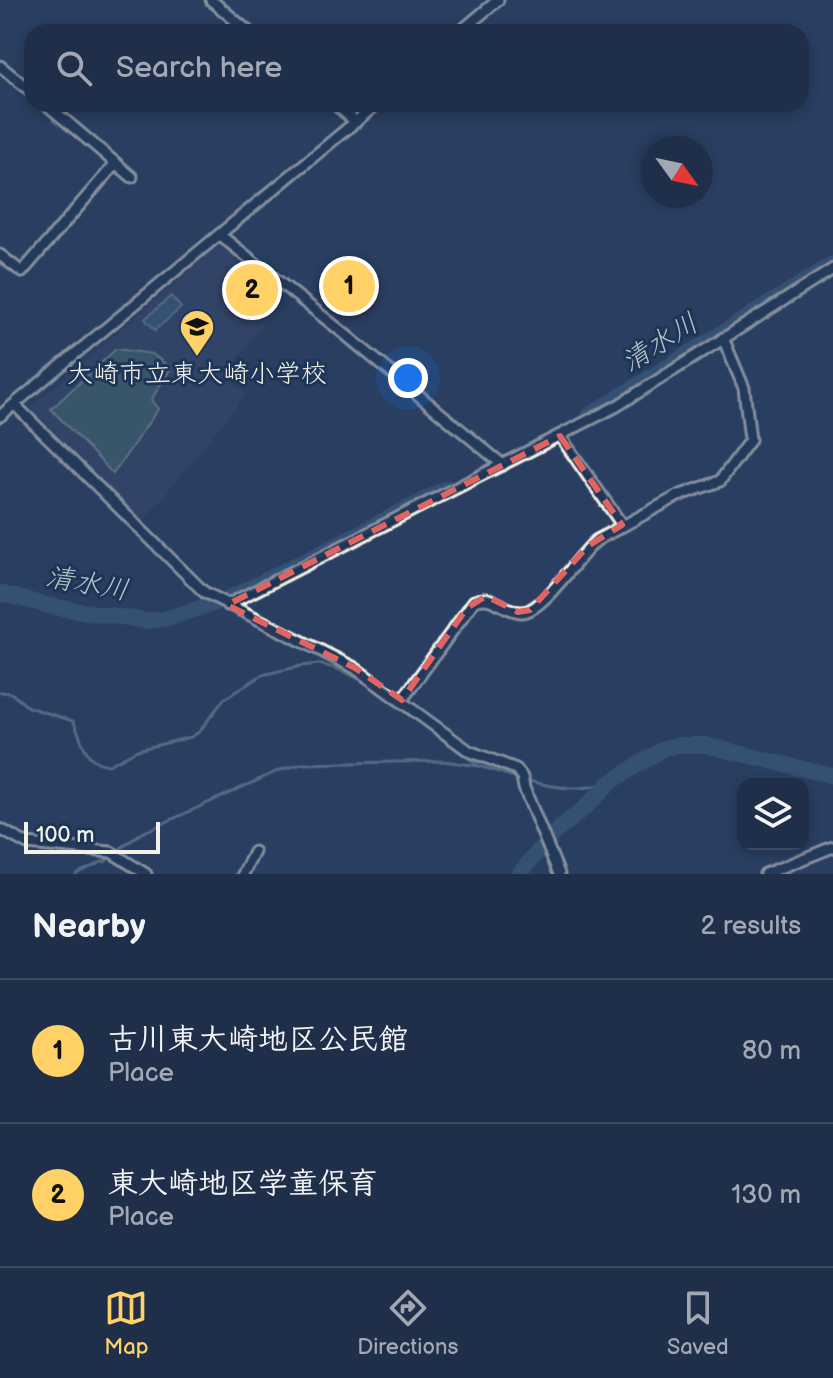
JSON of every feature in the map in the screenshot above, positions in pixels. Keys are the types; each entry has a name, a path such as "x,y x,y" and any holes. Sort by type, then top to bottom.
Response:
{"street":[{"path":"211,0 240,24"},
{"path":"470,24 498,0"},
{"path":"0,66 24,86"},
{"path":"55,112 132,177"},
{"path":"344,112 356,122"},
{"path":"0,416 368,112"},
{"path":"0,255 22,272 116,163"},
{"path":"221,236 503,465"},
{"path":"227,605 617,406 833,269"},
{"path":"402,700 474,601 489,598 518,612 530,610 559,585 588,546 678,496 720,481 750,440 744,388 723,338"},
{"path":"15,405 204,592 355,668 469,751 516,769 559,874"},
{"path":"560,436 622,525"},
{"path":"0,829 27,844 114,854 146,874"},
{"path":"765,874 833,847"},
{"path":"243,874 254,852"}],"highlighted area":[{"path":"560,436 622,525 588,546 530,610 518,612 486,596 467,608 402,700 355,668 227,605"}],"shaded area":[{"name":"大崎市立東大崎小学校","path":"220,244 286,290 226,376 246,394 142,523 30,408"},
{"path":"171,296 181,308 155,330 145,319"}],"green space":[{"path":"116,349 152,354 171,368 151,400 158,409 113,474 51,409"}],"waterway":[{"name":"清水川","path":"590,415 833,264"},
{"name":"清水川","path":"226,600 448,488"},
{"name":"清水川","path":"0,593 49,606 146,621 164,619 213,604"},
{"path":"0,692 11,693 28,707 73,721 89,755 109,765 137,750 191,737 199,732 224,699 262,675 319,664 361,680 479,766"},
{"name":"清水川","path":"519,874 553,834 611,782 664,748 705,745 833,776"},
{"path":"116,852 140,834 280,770 302,764 443,761 479,766 518,778"},
{"path":"525,780 568,788 611,782"},
{"path":"105,862 110,857"},
{"path":"76,874 106,860"}],"place":[{"name":"古川東大崎地区公民館","path":"349,286"},
{"name":"東大崎地区学童保育","path":"252,290"},
{"name":"大崎市立東大崎小学校","path":"197,358"}]}
